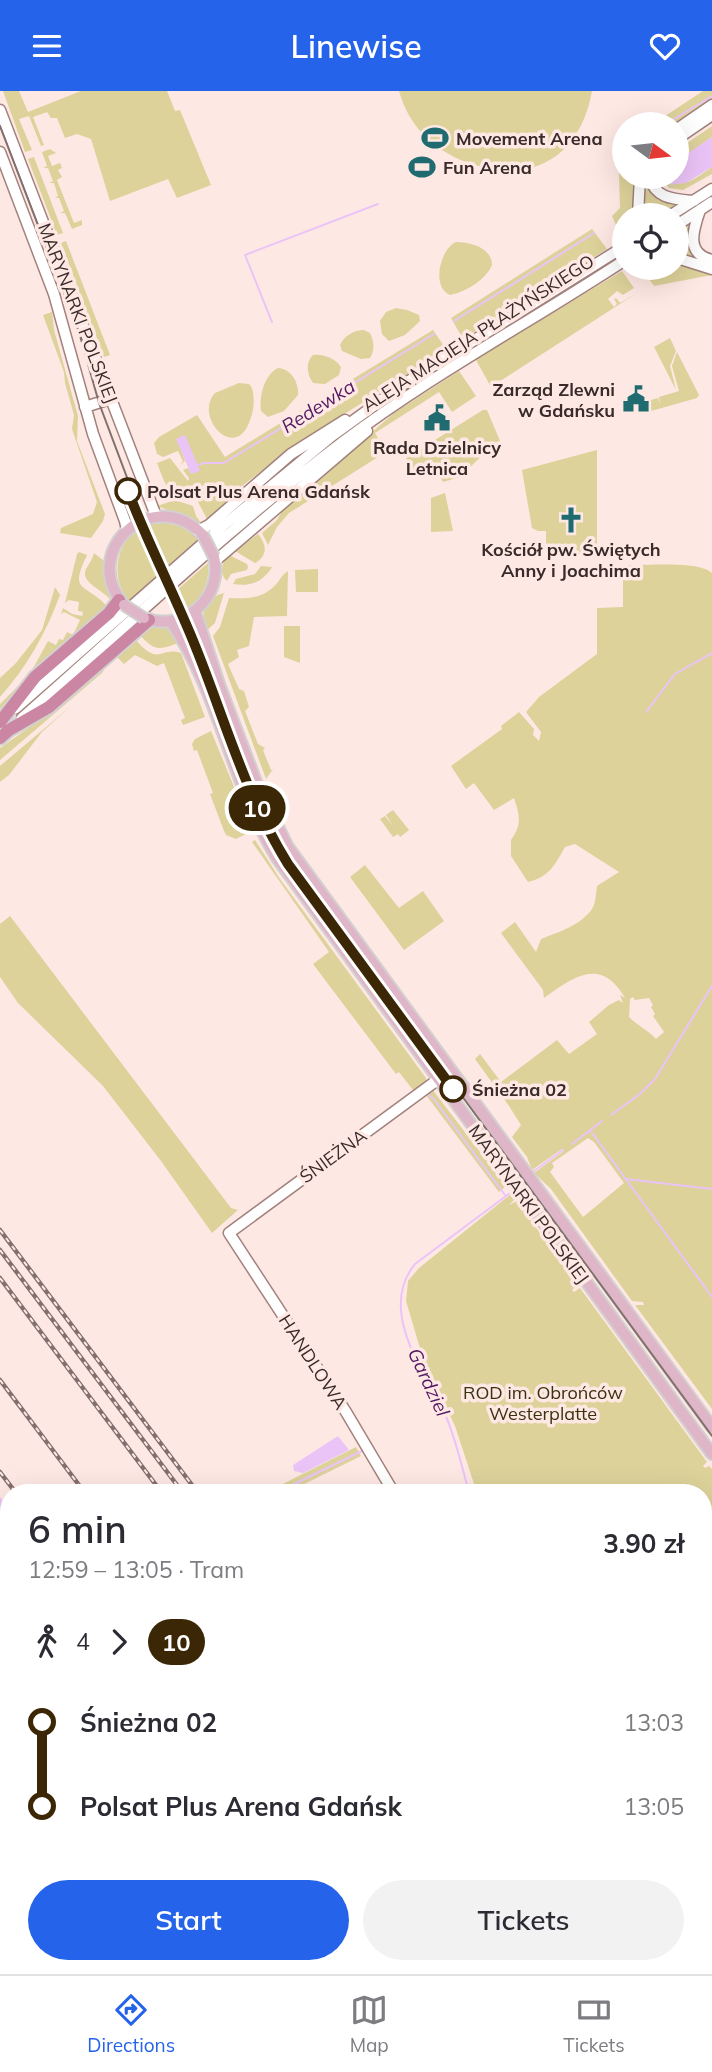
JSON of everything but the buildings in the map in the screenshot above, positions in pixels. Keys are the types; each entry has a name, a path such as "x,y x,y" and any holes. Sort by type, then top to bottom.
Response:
{"highway":[{"path":"2,728 35,677 122,602"},
{"path":"2,728 50,707 147,619"}],"main road":[{"path":"690,120 712,105"},
{"name":"MARYNARKI POLSKIEJ","path":"0,110 5,136 69,289 156,516"},
{"path":"690,130 712,115"},
{"name":"MARYNARKI POLSKIEJ","path":"0,152 54,294 85,407 127,530"},
{"path":"689,204 712,188"},
{"path":"655,189 667,198 694,201"},
{"path":"689,217 712,202"},
{"path":"700,210 692,240 698,254 712,261"},
{"path":"37,249 51,244"},
{"name":"ALEJA MACIEJA PŁAŻYŃSKIEGO","path":"2,728 268,488 356,418 452,360 612,254"},
{"path":"689,262 712,269"},
{"name":"ALEJA MACIEJA PŁAŻYŃSKIEGO","path":"469,349 612,267"},
{"path":"54,294 69,289"},
{"name":"ALEJA MACIEJA PŁAŻYŃSKIEGO","path":"2,728 277,494 452,360"},
{"path":"85,407 110,399"},
{"path":"215,559 401,400"},
{"path":"200,533 299,448 343,420 356,418"},
{"path":"156,516 182,521 200,533 215,559 216,573 211,590 195,611 171,622 147,619 122,602 111,582 110,563 114,547 127,530 140,521 156,516"},
{"name":"MARYNARKI POLSKIEJ","path":"195,611 220,687 257,784 278,828 304,870 712,1427"},
{"name":"MARYNARKI POLSKIEJ","path":"171,622 190,653 253,812 271,848 712,1454"},
{"name":"ŚNIEŻNA","path":"229,1233 451,1070"},
{"name":"HANDLOWA","path":"229,1233 346,1412 389,1484"}],"green space":[{"path":"3,91 19,91 28,112 81,91 167,91 175,111 180,110 211,185 177,198 168,179 110,201 91,139 77,134 65,138 57,118 51,118 47,112 33,117 44,145 41,146 29,116 19,119 32,150 25,152"},
{"path":"399,91 592,91 586,115 563,150 548,161 511,171 489,169 466,162 432,143 409,115"},
{"path":"703,91 712,91 712,102 690,116 690,112 671,112"},
{"path":"712,126 712,137 690,152 690,141"},
{"path":"50,149 56,153 48,156 52,166 60,163 62,168 58,170 62,177 57,180 74,223 82,220 82,225 72,229 65,213 60,213 64,211 59,198 55,198 58,196 54,183 49,183 53,181 48,168 43,168 47,166 42,152"},
{"path":"34,157 63,233 57,235 28,159"},
{"path":"712,167 712,174 690,186 690,181"},
{"path":"619,189 636,189 635,203 620,203"},
{"path":"642,189 660,189 679,202 677,203 642,203"},
{"path":"693,223 691,228 705,262 689,258 689,226"},
{"path":"592,229 607,249 463,339 451,318"},
{"path":"66,241 110,355 104,357 61,243"},
{"path":"456,242 468,243 485,250 492,265 485,276 474,285 450,295 444,291 441,284 440,268 446,252"},
{"path":"612,258 612,264 471,350 469,347"},
{"path":"689,267 712,274 689,279"},
{"path":"612,277 612,280 628,280 634,288 623,295 617,291 608,299 614,307 617,304 614,299 620,303 637,293 491,387 476,360"},
{"path":"650,280 686,280 654,286"},
{"path":"396,308 419,315 420,321 405,335 389,341 382,334 380,321 386,312"},
{"path":"52,312 54,330 78,416 77,441 105,514 91,538 60,533 61,528 93,514 97,502 72,429 74,415 64,372 43,315"},
{"path":"364,330 370,333 373,342 370,358 361,359 342,351 340,345 344,339 353,332"},
{"path":"433,330 446,349 444,351 297,444 229,496 211,483 204,485 194,497 172,491 166,484 157,463 170,458 188,481 189,478 183,470 188,468 191,474 177,439 185,461 180,465 183,461 178,451 163,457 157,454 154,443 159,437 197,415 225,457"},
{"path":"670,338 676,351 670,366 676,390 654,347"},
{"path":"677,352 699,395 697,398 644,413 641,403 658,398 660,404 659,397 679,391 672,366"},
{"path":"313,355 336,361 341,367 339,375 325,384 313,383 308,369"},
{"path":"278,368 293,377 298,395 284,411 268,417 261,411 262,393 269,376"},
{"path":"459,371 476,396 452,412 439,392 375,433 386,452 289,513 277,527 268,545 262,533 276,521 283,510 394,413"},
{"path":"239,383 249,384 252,388 252,412 244,432 236,437 227,437 219,432 213,423 209,413 210,403 215,393"},
{"path":"487,410 500,441 466,471 467,475 443,482 431,462 414,473 406,458"},
{"path":"597,450 597,555 546,555 546,531 532,528 522,470"},
{"path":"211,485 228,501 207,519 197,500 205,487"},
{"path":"445,493 453,531 431,532 431,498"},
{"path":"175,500 193,506 201,523 157,506"},
{"path":"162,522 184,527 198,539 167,567 148,525"},
{"path":"139,528 160,573 129,601 119,582 118,562 125,543"},
{"path":"258,534 265,550 255,563 235,551"},
{"path":"79,552 87,555 79,582 107,606 31,675 0,709 0,704 30,674 48,641 56,645 59,639 63,640 67,632 73,635 80,620 64,612 61,614 63,608 82,616 83,612 78,611 79,602 69,600 65,603"},
{"path":"94,553 104,561 110,599 86,578 86,569"},
{"path":"229,555 248,567 247,570 231,574 227,581 222,568"},
{"path":"208,563 204,590 185,610 177,590"},
{"path":"623,565 695,566 712,573 712,1409 635,1305 644,1305 643,1302 632,1301 551,1189 534,1173 564,1151 562,1149 532,1170 527,1157 512,1137 521,1125 475,1059 480,1054 501,1082 557,1040 569,1054 597,1034 589,1022 609,1005 619,1000 623,1003 620,995 625,998 607,978 587,974 566,983 544,998 543,990 501,933 515,922 536,952 541,939 569,927 587,915 594,904 597,886 619,872 575,844 565,847 546,873 528,882 511,856 511,840 519,820 514,798 494,810 474,783 466,789 451,766 502,729 501,726 519,712 534,729 533,735 539,741 541,732 526,712 539,697 597,654 597,608 623,607","holes":["633,997 635,1000 649,998 653,1005 653,1016 664,1032 656,1039 629,1017 630,999","588,1138 594,1142 624,1183 583,1217 550,1172 554,1167 552,1163"]},
{"path":"261,566 272,567 260,580 245,585 233,584 236,579 255,574"},
{"path":"318,569 318,592 296,592 295,570"},
{"path":"288,571 287,616 254,617 249,646 237,650 239,657 228,664 239,689 244,691 249,707 245,711 258,744 265,748 263,750 271,770 273,769 266,779 213,636 220,627 229,598 261,595"},
{"path":"55,587 60,595 49,623 27,662 0,697 0,678 16,663 42,630"},
{"path":"224,593 215,623 205,632 203,619 208,603 212,598"},
{"path":"284,626 300,626 300,663 284,657"},
{"path":"149,627 168,628 181,642 158,648 149,644 139,634"},
{"path":"135,639 143,648 155,654 181,653 205,717 183,725 181,720 185,718 164,663 157,666 135,655 124,664 116,656 102,673 0,760 0,748 54,710"},
{"path":"71,706 42,732 9,775 0,782 0,766"},
{"path":"211,731 251,828 248,833 236,839 226,835 224,831 210,794 213,793 197,750 194,751 192,744 195,739"},
{"path":"393,810 409,830 400,837 398,834 393,837 380,819 385,816 393,826 386,815"},
{"path":"259,839 261,840 427,1072 277,869"},
{"path":"255,840 280,879 426,1078 427,1083 417,1091 413,1090 399,1072 396,1074 313,964 329,952 252,842"},
{"path":"365,865 399,908 423,891 444,921 404,950 350,877"},
{"path":"10,916 231,1208 238,1210 212,1233 103,1086 18,1003 0,977 0,924"},
{"path":"432,1089 506,1186 499,1192 426,1095"},
{"name":"ROD im. Obrońców Westerplatte","path":"511,1194 515,1199 509,1205 517,1201 577,1285 572,1290 574,1292 580,1288 707,1462 703,1466 712,1469 712,1484 474,1484 455,1426 422,1355 406,1301 408,1281 419,1268"},
{"path":"356,1447 361,1456 304,1484 283,1484"}],"shaded area":[{"path":"712,137 712,167 690,181 690,152"},
{"path":"185,435 200,471 191,474 176,439"},
{"path":"338,1436 349,1450 303,1473 294,1471 293,1465"}],"waterway":[{"path":"686,112 712,96"},
{"path":"272,322 245,255 378,204"},
{"name":"Redewka","path":"454,321 594,233"},
{"path":"501,331 604,268"},
{"name":"Redewka","path":"197,465 224,463 434,334"},
{"path":"646,712 675,674 712,653"},
{"path":"611,1115 655,1079 712,986"},
{"path":"428,1095 433,1098 505,1195"},
{"name":"Gardziel","path":"572,1144 602,1121"},
{"path":"590,1130 712,1297"},
{"name":"Gardziel","path":"534,1171 563,1150"},
{"path":"626,1179 712,1189"},
{"name":"Gardziel","path":"467,1484 443,1409 425,1381 406,1334 402,1319 402,1291 415,1264 510,1193"},
{"path":"294,1484 362,1451"}],"tram line":[{"path":"0,126 79,332 99,403 143,520 196,639 257,800 275,836 295,869 712,1436"},
{"name":"10","path":"128,491 148,543 188,630 254,801 269,832 288,864 453,1089"}],"railway":[{"path":"0,1230 191,1484"},
{"path":"0,1250 176,1484"},
{"path":"0,1278 155,1484"},
{"path":"0,1380 78,1484"},
{"path":"0,1472 9,1484"}],"place":[{"name":"Movement Arena","path":"435,138"},
{"name":"Fun Arena","path":"422,167"},
{"name":"Zarząd Zlewni w Gdańsku","path":"636,399"},
{"name":"Rada Dzielnicy Letnica","path":"437,418"},
{"name":"Polsat Plus Arena Gdańsk","path":"128,491"},
{"name":"Kościół pw. Świętych Anny i Joachima","path":"571,520"},
{"name":"Śnieżna 02","path":"453,1089"}]}
